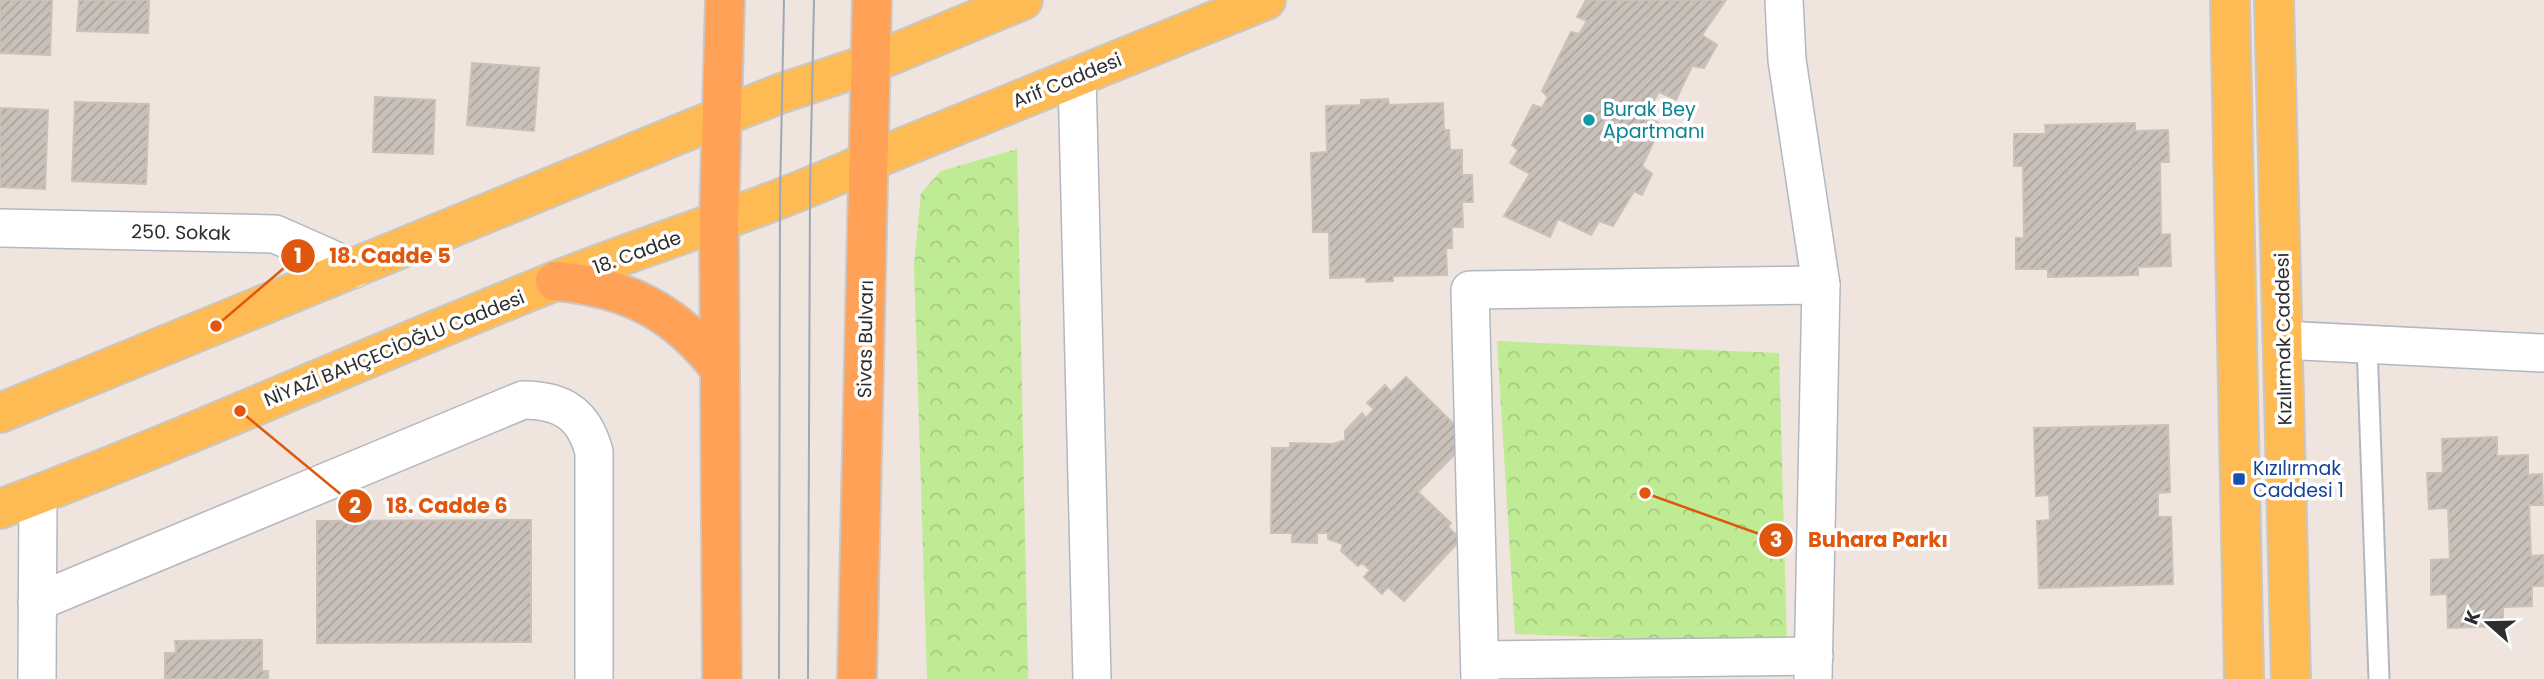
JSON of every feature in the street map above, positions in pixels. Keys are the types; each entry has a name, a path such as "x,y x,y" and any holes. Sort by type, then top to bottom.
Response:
{"highway":[{"path":"722,679 719,222 724,0"},
{"name":"Sivas Bulvarı","path":"858,679 872,0"},
{"path":"555,281 611,289 662,313 684,329 719,368"}],"main road":[{"path":"0,413 721,117 872,63 1023,0"},
{"name":"Arif Caddesi","path":"719,222 780,197 810,189 869,161 1266,0"},
{"path":"2230,0 2244,679"},
{"name":"Kızılırmak Caddesi","path":"2274,0 2291,679"},
{"name":"18. Cadde","path":"555,281 719,222"},
{"name":"NİYAZİ BAHÇECİOĞLU Caddesi","path":"0,509 555,281"}],"street":[{"path":"1784,0 1787,60 1821,285 1814,668 1480,669 1470,290 1821,285"},
{"path":"1077,76 1092,679"},
{"name":"250. Sokak","path":"0,228 275,234 354,269"},
{"path":"2283,340 2544,353"},
{"path":"37,602 523,400 540,400 557,404 572,413 583,424 594,452 594,679"},
{"path":"37,679 38,495"}],"lane":[{"path":"2367,344 2379,679"}],"green space":[{"path":"1017,149 1028,679 927,679 914,266 921,193 941,171"},
{"path":"1497,341 1779,353 1787,645 1515,634"}],"building":[{"path":"0,0 52,0 50,55 0,53"},
{"path":"79,0 149,0 148,33 77,31"},
{"name":"Burak Bey Apartmanı","path":"1586,0 1726,0 1702,35 1717,45 1704,68 1692,66 1676,100 1659,92 1645,116 1662,125 1642,166 1652,174 1642,195 1634,191 1613,226 1599,221 1591,235 1558,219 1550,237 1504,216 1530,174 1510,163 1518,150 1512,145 1533,105 1542,108 1548,97 1542,91 1571,32 1579,34 1587,21 1577,17"},
{"path":"472,63 539,68 534,131 467,125"},
{"path":"375,97 435,100 433,154 373,152"},
{"path":"1388,99 1389,105 1443,103 1444,130 1449,130 1450,150 1462,150 1462,175 1472,175 1473,202 1462,202 1463,227 1452,227 1452,248 1446,248 1447,275 1393,276 1393,281 1366,282 1366,277 1330,278 1329,232 1313,232 1311,153 1327,152 1326,106 1361,105 1361,100"},
{"path":"75,102 149,104 146,184 72,181"},
{"path":"0,108 48,110 45,189 0,187"},
{"path":"2135,123 2135,131 2168,130 2169,162 2160,162 2161,235 2170,234 2171,266 2138,267 2138,275 2048,277 2048,269 2016,269 2016,238 2024,238 2023,166 2014,166 2014,134 2046,134 2045,125"},
{"path":"1406,377 1466,436 1454,448 1457,452 1418,492 1451,523 1448,527 1461,539 1404,601 1388,587 1382,594 1364,577 1370,570 1362,563 1358,566 1341,551 1343,544 1328,539 1328,533 1317,533 1317,543 1292,542 1292,533 1271,533 1272,448 1290,448 1290,443 1333,444 1345,440 1345,431 1362,413 1366,418 1374,409 1367,403 1385,385 1391,392"},
{"path":"2168,425 2170,492 2158,493 2158,517 2171,517 2173,584 2039,588 2037,521 2050,520 2049,495 2036,496 2034,428"},
{"path":"2497,437 2497,456 2528,455 2528,475 2542,474 2543,505 2529,505 2531,556 2544,555 2544,586 2532,586 2532,606 2503,607 2503,626 2448,628 2447,594 2431,595 2431,560 2450,559 2448,508 2429,509 2427,473 2443,473 2442,439"},
{"path":"531,520 531,642 317,643 317,521"},
{"path":"262,640 262,671 268,671 268,679 165,679 165,653 176,653 175,641"}],"tram line":[{"path":"779,679 780,197 784,0"},
{"path":"808,679 810,189 814,0"}],"place":[{"name":"Burak Bey Apartmanı","path":"1589,120"},
{"name":"18. Cadde 5","path":"216,326"},
{"name":"18. Cadde 6","path":"240,411"},
{"name":"Kızılırmak Caddesi 1","path":"2239,479"},
{"name":"Buhara Parkı","path":"1645,493"}]}
